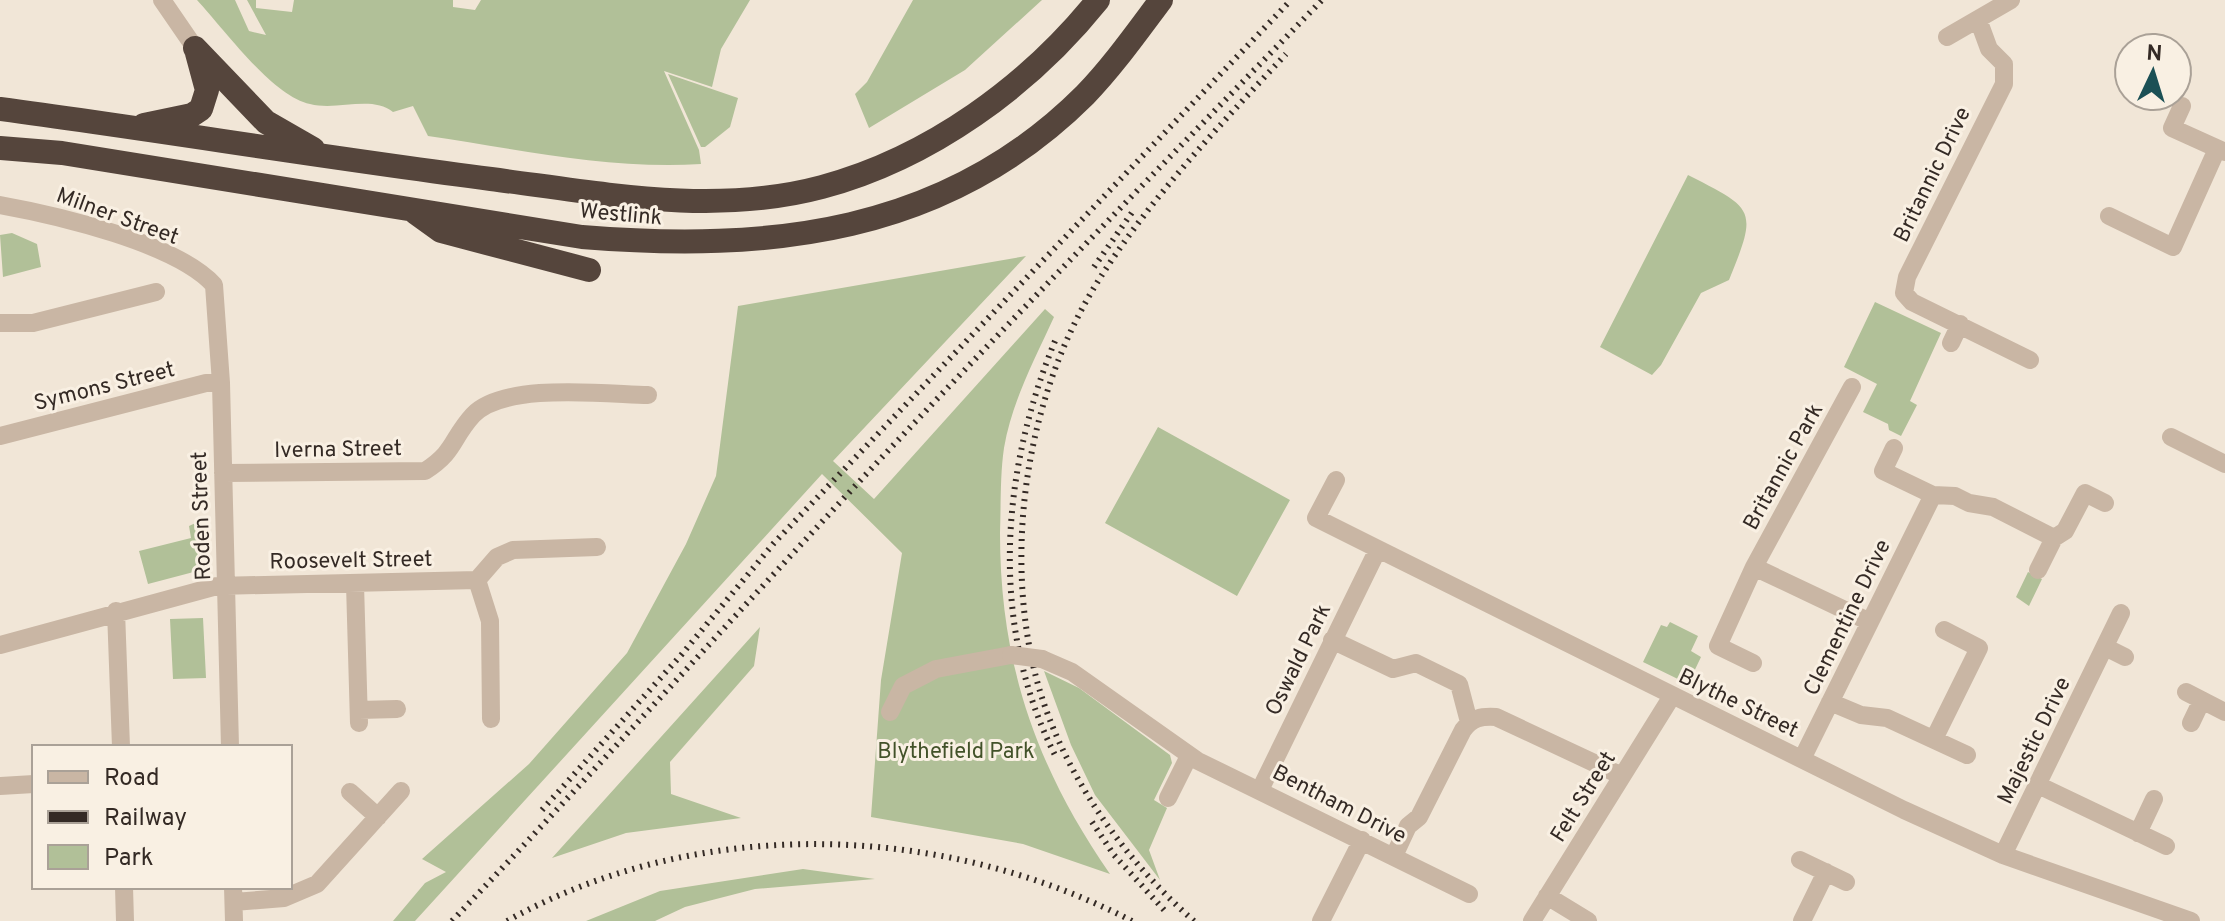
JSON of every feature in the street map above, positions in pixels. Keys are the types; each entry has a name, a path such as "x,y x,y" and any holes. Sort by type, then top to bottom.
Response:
{"highway":[{"name":"Westlink","path":"0,148 62,153 582,237 660,243 729,243 794,237 851,225 952,190 1010,157 1086,94 1161,0"},
{"name":"Westlink","path":"0,109 335,159 657,200 728,200 821,187 872,171 907,154 994,101 1046,59 1094,4"},
{"path":"134,127 192,115 201,109 207,90 195,48"},
{"path":"195,48 266,122 282,134 335,159"},
{"path":"411,209 441,231 589,270"}],"street":[{"path":"162,0 195,48"},
{"path":"1947,37 2011,0"},
{"name":"Britannic Drive","path":"1978,19 1989,49 2004,64 2004,84 1904,287 1907,299 2030,360"},
{"path":"2109,216 2173,247 2221,151 2172,128 2179,112"},
{"name":"Milner Street","path":"0,205 102,229 192,267 214,285"},
{"name":"Roden Street","path":"214,285 221,383 230,745"},
{"path":"0,323 33,323 156,292"},
{"path":"1951,343 1960,324"},
{"name":"Symons Street","path":"0,436 206,383 221,383"},
{"name":"Britannic Park","path":"1753,663 1718,646 1754,567 1852,387"},
{"name":"Iverna Street","path":"223,473 425,471 445,458 474,414 509,396 648,395"},
{"path":"2171,437 2225,464"},
{"path":"1894,448 1883,471 1933,495 1955,496 1969,503 1993,507 2054,538"},
{"name":"Blythe Street","path":"1336,480 1316,518 1672,696 2003,855 2191,921"},
{"path":"2038,570 2054,538 2065,531 2085,493 2105,503"},
{"name":"Clementine Drive","path":"1802,759 1933,495"},
{"path":"491,719 490,621 477,580 497,557 513,550 597,547"},
{"name":"Oswald Park","path":"1260,790 1378,549"},
{"path":"1754,567 1870,622"},
{"name":"Roosevelt Street","path":"0,645 116,611 226,586 477,580"},
{"path":"355,584 359,717 397,709"},
{"path":"116,611 121,745"},
{"name":"Majestic Drive","path":"2003,855 2121,613"},
{"path":"1934,739 1979,648 1944,630"},
{"path":"1332,640 1393,669 1416,663 1459,684 1469,722"},
{"path":"2105,647 2125,657"},
{"name":"Bentham Drive","path":"890,712 903,686 936,669 1011,655 1042,659 1072,672 1189,756 1469,894"},
{"name":"Felt Street","path":"1532,921 1672,696"},
{"path":"2191,723 2194,696 2225,712"},
{"path":"1830,702 1861,715 1887,718 1967,755"},
{"path":"1394,856 1408,826 1419,817 1469,722 1482,716 1496,717 1622,776"},
{"path":"1168,798 1189,756"},
{"path":"0,786 32,784"},
{"path":"2038,785 2166,846"},
{"path":"234,921 233,894 284,898 305,892 317,884 401,791"},
{"path":"350,792 378,817"},
{"path":"2138,833 2154,799"},
{"path":"1321,921 1362,840"},
{"path":"1800,860 1846,882"},
{"path":"1802,921 1826,872"},
{"path":"124,889 125,921"},
{"path":"1547,896 1588,921"}],"green space":[{"path":"197,0 235,0 249,31 266,35 247,0 256,0 256,8 292,12 294,0 453,0 453,7 475,10 481,0 750,0 721,49 712,87 664,71 699,150 701,164 667,165 564,157 428,136 413,106 393,112 385,107 365,104 310,104 295,98 265,75"},
{"path":"913,0 1042,0 965,70 869,128 855,94 867,82"},
{"path":"668,74 738,98 730,127 705,147 701,147"},
{"path":"1688,175 1738,204 1746,225 1744,238 1729,280 1701,293 1661,365 1652,375 1600,347"},
{"path":"12,233 37,244 41,267 3,277 0,235"},
{"name":"Blythefield Park","path":"1026,256 833,461 874,499 1045,309 1054,317 1018,397 1004,448 1000,533 1002,581 1015,670 1027,712 1062,794 1110,874 1023,844 871,817 881,680 902,553 822,474 415,921 393,921 425,883 446,872 422,859 529,764 627,653 686,544 716,476 738,306"},
{"path":"1875,302 1941,333 1910,401 1917,405 1901,436 1889,430 1888,424 1863,412 1877,384 1844,367"},
{"path":"1158,427 1290,500 1237,596 1105,523"},
{"path":"202,520 205,569 148,584 139,551 191,538 189,526"},
{"path":"2028,572 2042,579 2029,606 2016,597"},
{"path":"203,618 206,678 173,679 170,619"},
{"path":"1670,622 1698,636 1691,651 1701,657 1690,680 1684,682 1643,662 1661,625 1667,627"},
{"path":"760,627 754,666 670,762 671,794 741,818 626,833 552,858"},
{"path":"1044,671 1079,688 1170,755 1172,763 1154,800 1167,808 1149,850 1160,880 1095,795 1071,745"},
{"path":"803,869 875,879 755,889 685,907 655,921 586,921 660,891"}],"railway":[{"path":"542,810 682,654 774,543 1291,0"},
{"path":"452,921 885,454 1322,0"},
{"path":"1194,921 1168,897 1120,842 1098,812 1062,748 1037,681 1027,631 1022,579 1022,526 1028,473 1054,371 1075,323 1100,278 1142,218 1188,162 1286,54"},
{"path":"1094,267 1133,211"},
{"path":"1055,341 1023,444 1014,497 1010,551 1012,604 1020,657 1035,709 1057,759"},
{"path":"1092,822 1114,855 1165,911"},
{"path":"507,921 581,887 658,862 738,848 819,844 900,850 980,864 1058,888 1132,921"}]}
